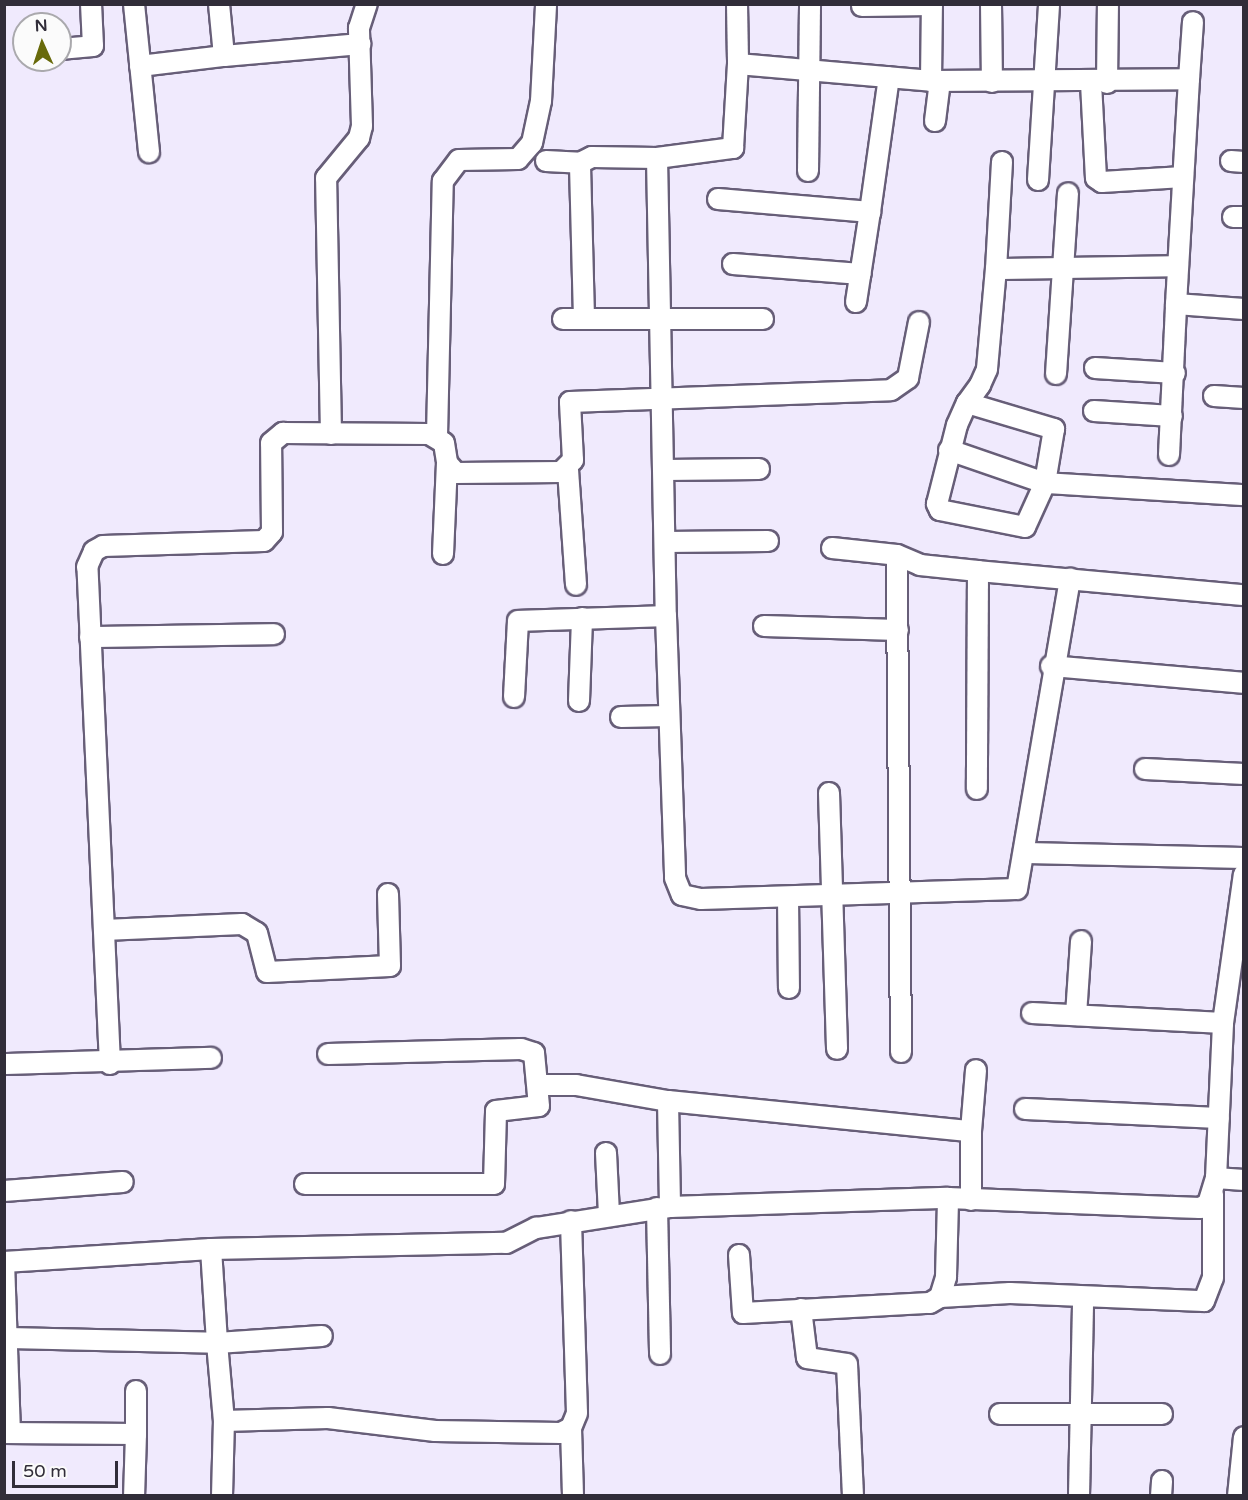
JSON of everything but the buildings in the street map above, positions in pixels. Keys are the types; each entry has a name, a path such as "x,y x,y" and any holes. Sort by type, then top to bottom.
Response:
{"street":[{"path":"72,48 93,46 91,4"},
{"path":"134,4 149,152"},
{"path":"219,4 224,56"},
{"path":"331,434 326,178 359,138 362,126 360,44 367,4"},
{"path":"436,436 443,181 459,160 518,159 532,143 541,101 546,4"},
{"path":"546,161 580,163 592,157 657,158 733,148 738,64 737,4"},
{"path":"808,171 812,70 810,4"},
{"path":"991,4 992,82"},
{"path":"1038,180 1049,4"},
{"path":"1108,4 1099,83 1096,178 1102,182 1183,177"},
{"path":"862,6 932,5 936,81 935,122"},
{"path":"1169,455 1193,22"},
{"path":"140,66 360,44"},
{"path":"738,64 936,81 1099,83 1189,79"},
{"path":"856,302 889,77"},
{"path":"657,158 669,716 675,878 682,895 788,897 1006,893 1022,879 1051,666 1070,578"},
{"path":"967,404 1054,429 1044,483 1033,520 1019,529 940,510 949,450 967,404 987,369 1002,162"},
{"path":"580,163 584,318"},
{"path":"1056,374 1066,266 1068,193"},
{"path":"718,199 870,212"},
{"path":"733,264 861,274"},
{"path":"996,269 1066,266 1178,266"},
{"path":"1176,304 1244,309"},
{"path":"563,319 763,319"},
{"path":"576,585 568,470 573,460 570,402 663,395 903,386 918,322"},
{"path":"1095,368 1175,373"},
{"path":"1214,396 1244,398"},
{"path":"1094,411 1172,416"},
{"path":"110,1064 87,567 94,551 103,546 264,542 272,532 275,437 331,434 436,436 444,443 447,463 443,554"},
{"path":"949,450 1044,483 1244,495"},
{"path":"447,463 462,475 568,470"},
{"path":"665,470 759,469"},
{"path":"665,542 768,541"},
{"path":"832,548 897,555 920,565 1244,595"},
{"path":"897,555 902,894 901,1052"},
{"path":"977,789 978,571"},
{"path":"514,697 515,623 582,618 666,616"},
{"path":"579,701 582,618"},
{"path":"764,626 898,630"},
{"path":"90,637 274,634"},
{"path":"1051,666 1244,683"},
{"path":"621,717 669,716"},
{"path":"1145,769 1244,774"},
{"path":"829,793 837,1049"},
{"path":"1026,853 1244,858"},
{"path":"739,1255 743,1313 930,1303 940,1297 1010,1293 1083,1298 1204,1301 1213,1278 1214,1186 1224,1023 1244,874"},
{"path":"104,930 242,924 257,933 261,967 267,972 390,966 388,894"},
{"path":"788,897 789,988"},
{"path":"1076,1015 1081,941"},
{"path":"1032,1013 1224,1023"},
{"path":"305,1184 494,1184 496,1111 533,1110 539,1106 534,1053 521,1049 328,1054"},
{"path":"4,1064 110,1064 211,1058"},
{"path":"971,1200 976,1070"},
{"path":"538,1085 576,1085 668,1101 972,1131"},
{"path":"660,1354 668,1101"},
{"path":"1025,1109 1219,1118"},
{"path":"606,1153 609,1215"},
{"path":"136,1434 7,1433 4,1262 211,1249 506,1243 536,1228 664,1208 948,1198 1200,1208 1214,1186 1244,1179"},
{"path":"4,1191 123,1182"},
{"path":"940,1297 946,1277 948,1198"},
{"path":"571,1221 577,1413 571,1428 573,1496"},
{"path":"211,1249 224,1421 222,1496"},
{"path":"1079,1496 1083,1298"},
{"path":"801,1309 807,1358 845,1359 847,1364 854,1496"},
{"path":"6,1338 218,1343 322,1336"},
{"path":"134,1496 136,1391"},
{"path":"1000,1414 1162,1414"},
{"path":"224,1421 328,1418 435,1431 561,1433 571,1428"},
{"path":"1238,1496 1244,1437"}]}
